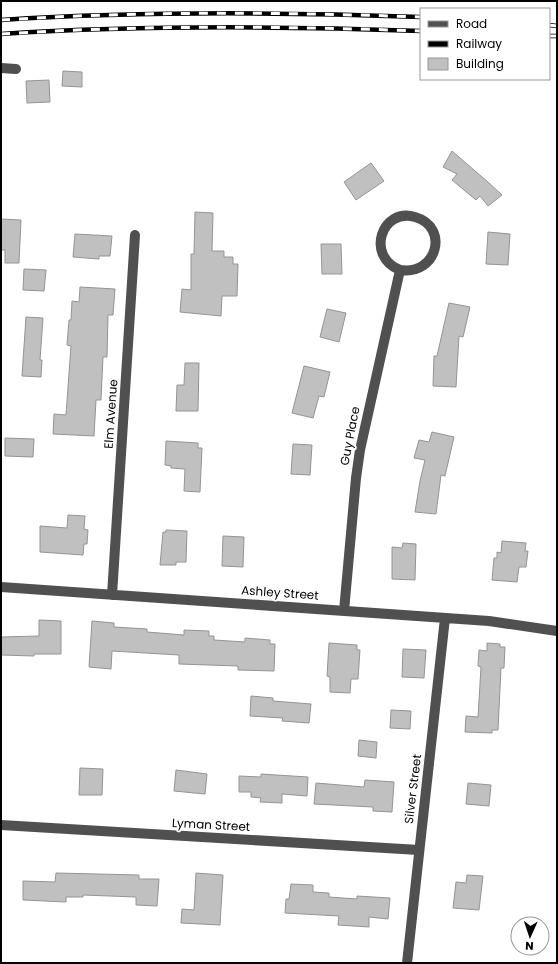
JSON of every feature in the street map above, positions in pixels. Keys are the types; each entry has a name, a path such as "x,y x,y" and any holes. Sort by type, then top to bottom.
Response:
{"street":[{"path":"1,68 16,69"},
{"path":"402,216 414,216 425,221 432,229 435,240 434,251 430,260 421,267 411,271 400,270 389,264 382,254 380,248 381,236 383,230 391,221 402,216"},
{"name":"Elm Avenue","path":"112,594 136,235"},
{"name":"Guy Place","path":"344,610 360,450 400,270"},
{"name":"Ashley Street","path":"1,587 489,620 557,631"},
{"name":"Silver Street","path":"407,963 444,618"},
{"name":"Lyman Street","path":"1,825 419,850"}],"building":[{"path":"63,71 82,72 82,87 62,86"},
{"path":"49,80 50,102 27,103 26,81"},
{"path":"452,151 502,195 488,206 480,196 476,200 452,180 457,174 443,167"},
{"path":"371,163 384,181 356,200 344,182"},
{"path":"195,212 213,213 212,251 224,251 224,257 233,257 233,264 238,264 237,296 222,296 221,316 180,312 182,289 191,290 191,254 194,254"},
{"path":"1,219 21,220 19,263 5,263 5,250 1,250"},
{"path":"488,232 510,234 508,265 486,264"},
{"path":"75,234 112,236 110,256 99,256 99,259 73,257"},
{"path":"321,244 341,244 342,274 322,274"},
{"path":"24,269 46,270 44,291 23,290"},
{"path":"80,287 115,289 113,315 108,315 107,357 103,357 101,400 96,400 94,436 53,434 54,414 66,415 71,346 67,345 69,320 71,320 72,301 79,302"},
{"path":"449,303 470,307 463,337 459,336 456,387 433,386 434,356 437,356"},
{"path":"327,309 346,313 339,342 320,337"},
{"path":"26,317 43,318 40,360 42,360 41,377 22,376"},
{"path":"185,363 199,363 198,411 176,411 177,385 184,385"},
{"path":"304,366 330,372 324,397 319,396 313,418 292,413"},
{"path":"432,432 454,437 445,476 441,475 436,514 415,512 425,460 414,458 419,440 429,442"},
{"path":"5,438 34,439 33,457 5,456"},
{"path":"166,441 198,443 198,448 202,448 200,492 184,491 185,469 171,468 171,466 165,465"},
{"path":"293,444 312,445 310,475 291,474"},
{"path":"68,515 85,516 84,529 88,530 87,544 84,544 83,555 40,552 40,526 67,528"},
{"path":"166,530 187,531 186,562 176,562 176,565 160,565 163,532 166,532"},
{"path":"223,536 244,537 243,567 222,566"},
{"path":"502,541 526,543 525,551 528,551 526,567 519,567 517,582 492,580 494,558 497,558 497,552 501,553"},
{"path":"403,543 416,544 415,580 392,579 392,547 402,548"},
{"path":"39,620 61,621 61,654 34,654 34,656 1,655 1,637 39,636"},
{"path":"92,621 114,623 114,627 147,629 147,632 184,635 184,630 209,631 209,636 214,636 214,640 245,642 245,638 270,640 270,644 275,644 274,671 238,670 238,666 179,664 179,655 112,651 111,669 89,667"},
{"path":"329,643 357,645 357,650 360,650 358,679 351,679 350,693 330,692 330,677 327,676"},
{"path":"487,643 500,644 500,647 505,647 504,668 501,668 498,730 492,730 492,733 465,732 466,716 478,717 481,667 478,666 479,650 487,651"},
{"path":"403,649 426,650 424,678 402,677"},
{"path":"251,696 273,698 273,701 311,704 309,723 282,721 283,718 250,716"},
{"path":"391,710 411,711 410,729 390,728"},
{"path":"359,740 377,742 376,758 358,756"},
{"path":"80,768 103,769 102,795 79,795"},
{"path":"176,770 207,774 205,794 174,791"},
{"path":"261,774 308,777 307,796 282,794 282,803 260,802 261,798 251,797 251,792 239,792 239,776 261,777"},
{"path":"365,780 394,782 392,812 373,811 373,807 314,804 316,783 364,787"},
{"path":"468,783 491,785 489,806 466,804"},
{"path":"56,873 139,875 139,879 159,879 157,906 136,905 136,897 83,895 83,897 66,897 66,902 23,900 23,881 55,882"},
{"path":"196,873 223,875 220,925 181,923 182,909 194,910"},
{"path":"467,875 483,876 479,910 453,908 456,882 466,883"},
{"path":"291,884 313,885 313,892 329,893 329,897 357,899 357,896 390,898 388,919 369,917 369,927 338,925 339,916 285,913 286,899 289,899"}],"railway":[{"path":"1,20 106,15 211,13 420,17"},
{"path":"550,25 557,26"},
{"path":"1,34 106,29 211,27 420,31"},
{"path":"550,36 557,36"}]}
